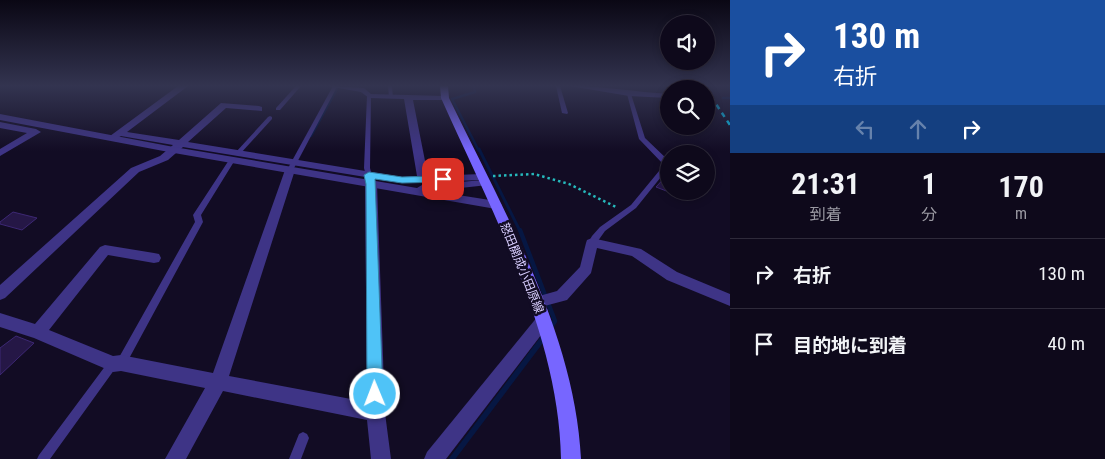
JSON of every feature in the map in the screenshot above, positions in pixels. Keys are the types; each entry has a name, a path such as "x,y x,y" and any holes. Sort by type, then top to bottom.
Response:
{"main road":[{"name":"怒田開成小田原線","path":"451,107 482,179 496,205 543,321 565,402 570,459"}],"street":[{"path":"115,136 154,107"},
{"path":"0,294 135,170 164,158 220,107"},
{"path":"248,107 259,109"},
{"path":"410,107 423,180"},
{"path":"0,117 370,179 482,179"},
{"path":"0,125 36,132 0,153"},
{"path":"175,459 219,381 292,166"},
{"path":"370,179 405,190 496,205"},
{"path":"370,179 376,413 381,459"},
{"path":"405,190 482,179"},
{"path":"536,302 562,296 586,269 592,243 636,252 672,276 730,300"},
{"path":"38,332 105,250 154,258"},
{"path":"434,459 543,321"},
{"path":"2,324 38,332 117,364 219,381 376,413"}],"lane":[{"path":"292,166 324,107"},
{"path":"365,107 367,168 370,179"},
{"path":"564,107 565,112"},
{"path":"633,107 642,138 660,156"},
{"path":"43,459 117,364 199,222 197,215 235,157 270,118"},
{"path":"592,243 596,236 611,222 627,212 639,201 660,174"},
{"path":"295,459 303,438"}],"path":[{"path":"482,179 534,174 569,184 627,212"}],"building":[{"path":"13,212 37,218 22,230 0,224"},
{"path":"16,336 34,343 0,375 0,348"}],"waterway":[{"path":"311,136 327,107"},
{"path":"456,107 479,151"},
{"path":"479,149 520,231"},
{"path":"520,230 555,321 551,327"},
{"path":"452,459 544,337"}],"railway":[{"path":"718,107 730,125"}],"route":[{"path":"375,394 371,184 369,175 402,180 443,179"}]}
